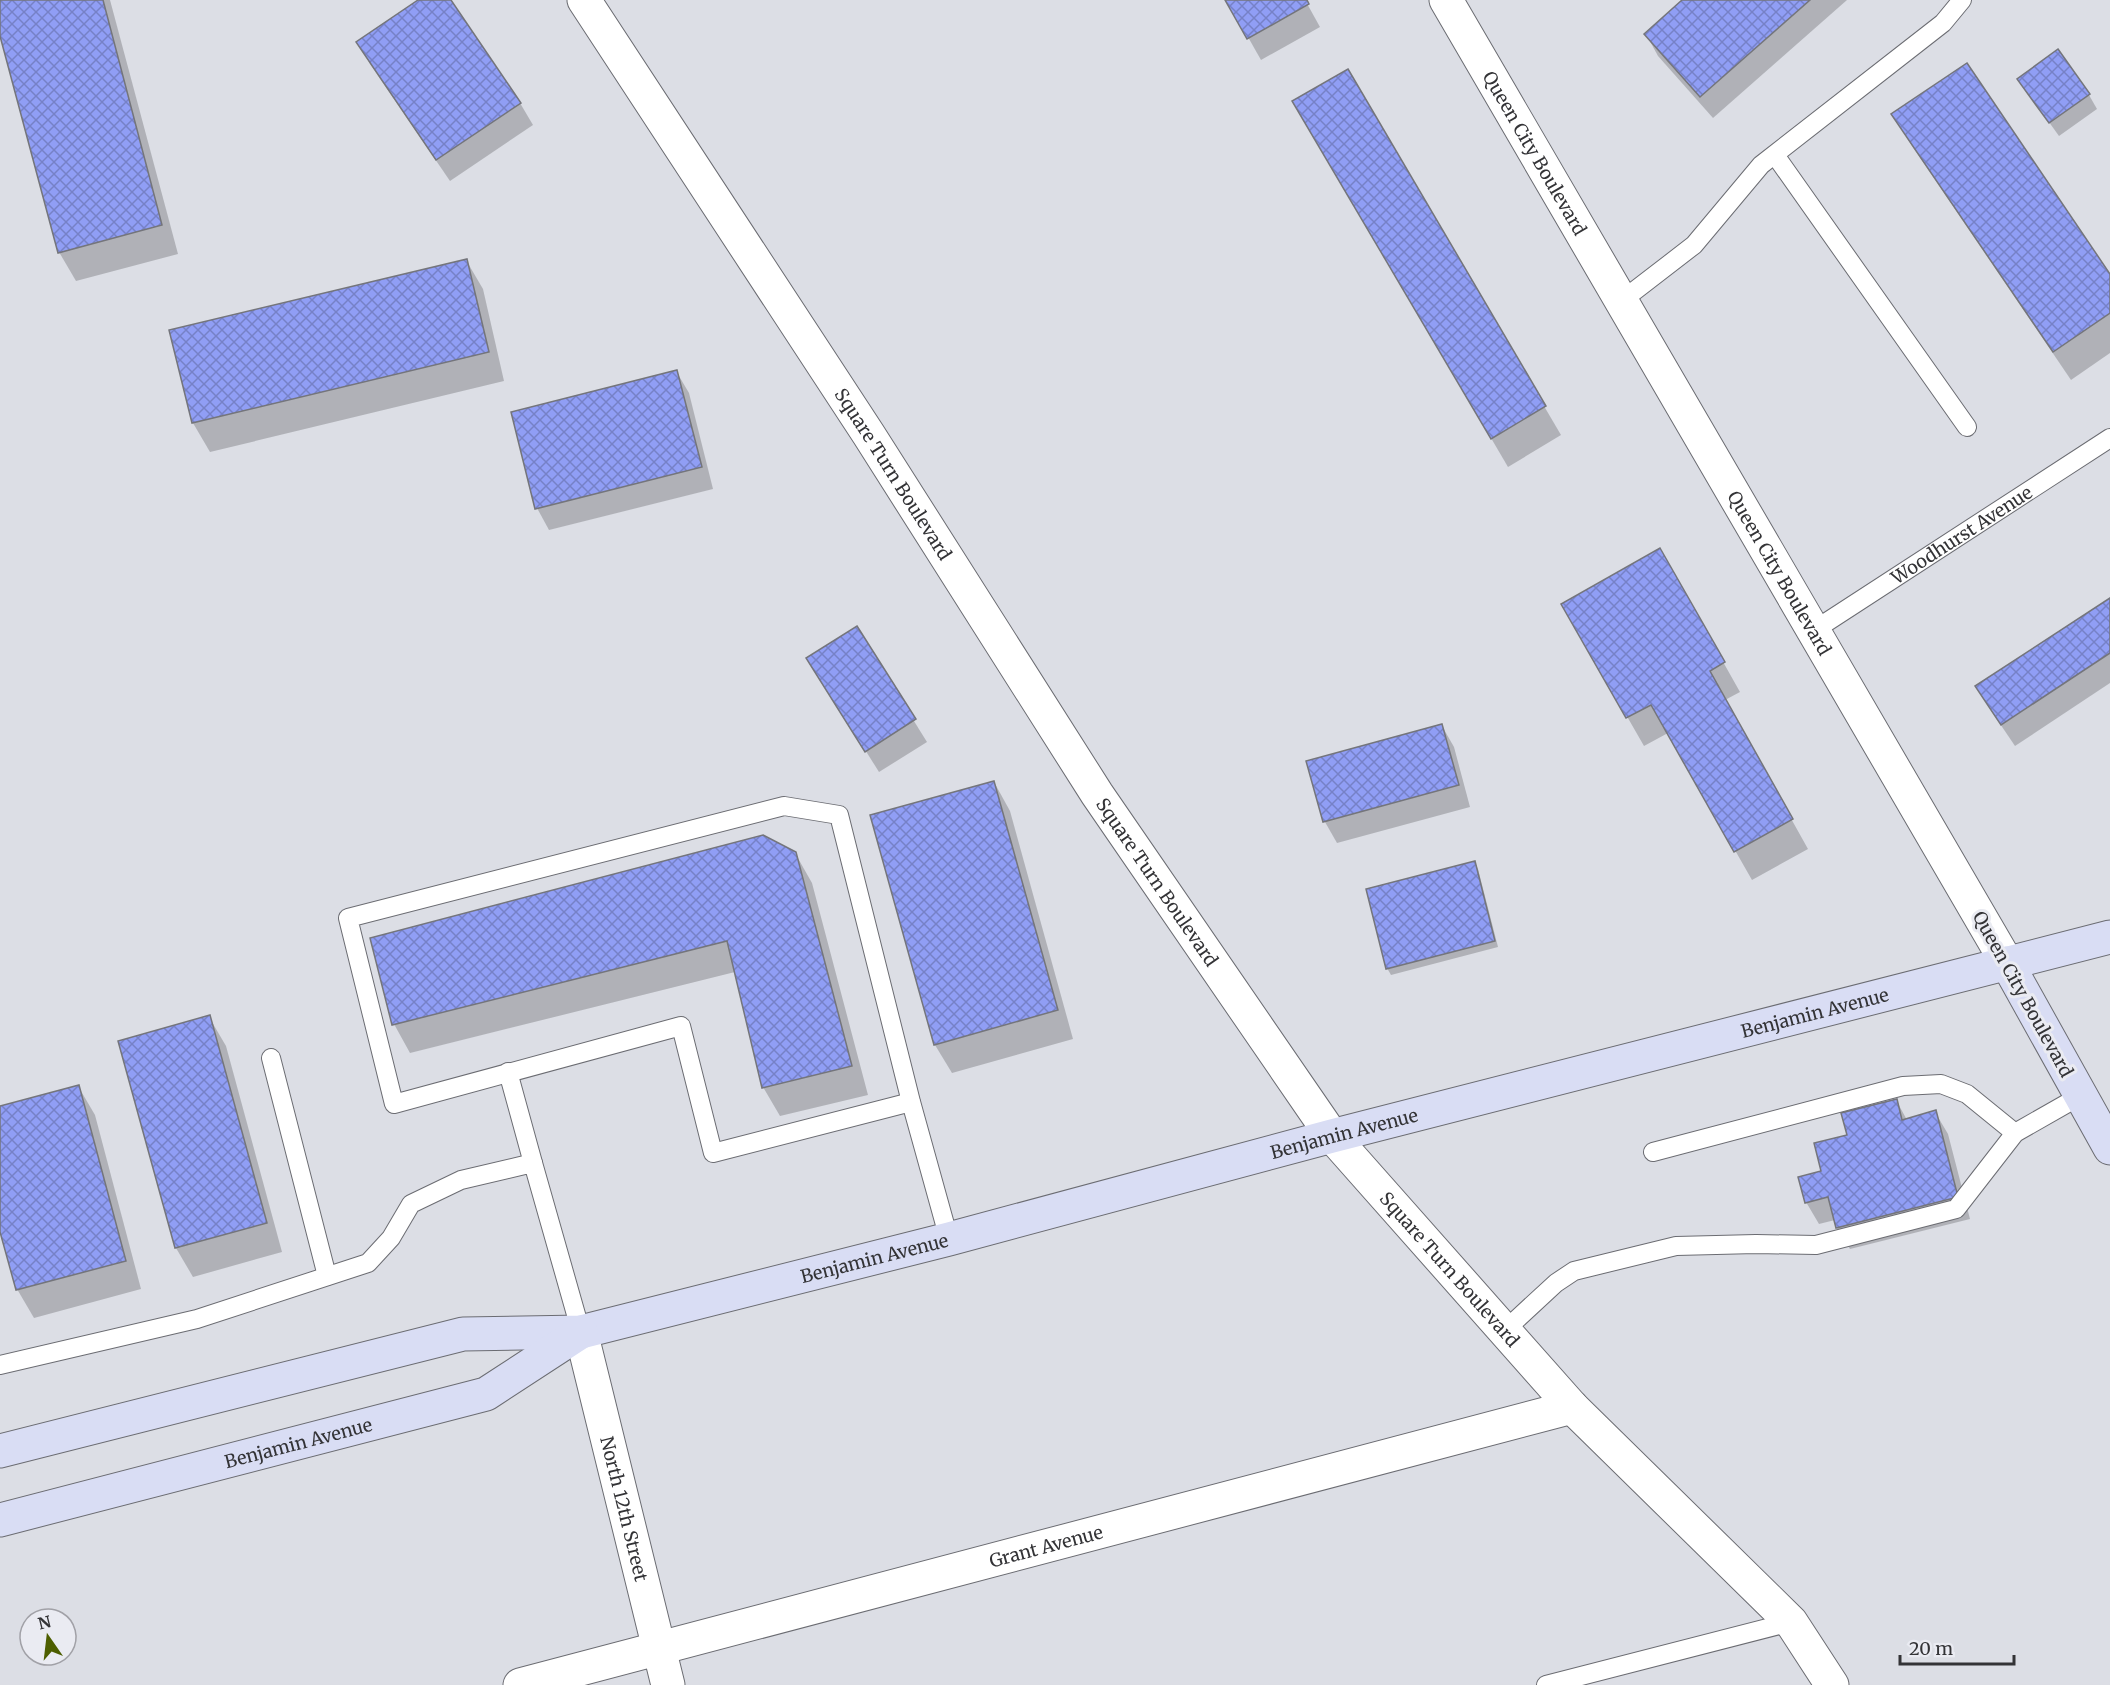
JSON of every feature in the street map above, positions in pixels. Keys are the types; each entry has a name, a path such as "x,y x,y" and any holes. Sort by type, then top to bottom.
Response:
{"main road":[{"name":"Benjamin Avenue","path":"0,1451 463,1334 581,1332 949,1239 1332,1136 2110,937"},
{"name":"Queen City Boulevard","path":"2007,963 2110,1148"},
{"name":"Benjamin Avenue","path":"0,1521 486,1394 581,1332"}],"street":[{"name":"Square Turn Boulevard","path":"584,0 869,435 1097,794 1332,1136 1572,1407 1791,1622 1832,1685"},
{"name":"Queen City Boulevard","path":"1446,0 2007,963"},
{"name":"North 12th Street","path":"581,1332 668,1685"},
{"name":"Grant Avenue","path":"520,1685 1572,1407"}],"lane":[{"path":"1620,302 1694,245 1761,165 1942,23 1962,0"},
{"path":"1775,155 1967,427"},
{"name":"Woodhurst Avenue","path":"1813,631 2110,438"},
{"path":"911,1102 712,1153 681,1026 394,1104 348,918 784,806 839,815 911,1102 949,1239"},
{"path":"271,1058 327,1276"},
{"path":"508,1072 581,1332"},
{"path":"1653,1152 1903,1086 1941,1084 1967,1094 2015,1133"},
{"path":"1504,1331 1556,1283 1574,1271 1676,1246 1816,1245 1956,1209 2015,1133 2080,1096"},
{"path":"0,1365 197,1318 368,1263 391,1238 411,1204 461,1180 534,1163"},
{"path":"1546,1685 1791,1622"}],"building":[{"path":"0,0 103,0 162,225 58,253 0,36"},
{"path":"418,0 451,0 521,103 436,160 356,42"},
{"path":"1225,0 1307,0 1309,4 1247,39"},
{"path":"1682,0 1810,0 1700,97 1644,34"},
{"path":"2058,49 2090,94 2049,123 2017,79"},
{"path":"1967,63 2110,274 2110,313 2053,352 1891,114"},
{"path":"1348,69 1546,406 1491,439 1292,101"},
{"path":"467,259 489,352 192,423 169,330"},
{"path":"677,370 702,467 535,509 511,412"},
{"path":"1660,548 1725,662 1710,671 1793,819 1734,852 1651,705 1626,718 1561,604"},
{"path":"2110,598 2110,653 2001,725 1975,686"},
{"path":"857,626 916,719 865,752 806,658"},
{"path":"1442,724 1459,785 1323,822 1306,761"},
{"path":"994,781 1058,1010 934,1045 870,815"},
{"path":"763,835 796,852 852,1066 762,1088 727,941 392,1025 370,938"},
{"path":"1475,861 1495,941 1386,969 1366,889"},
{"path":"210,1015 267,1223 175,1248 118,1041"},
{"path":"79,1085 126,1261 16,1290 0,1232 0,1106"},
{"path":"1897,1099 1902,1120 1936,1110 1958,1197 1836,1228 1828,1197 1805,1203 1798,1177 1821,1171 1814,1143 1847,1135 1841,1113"}]}
